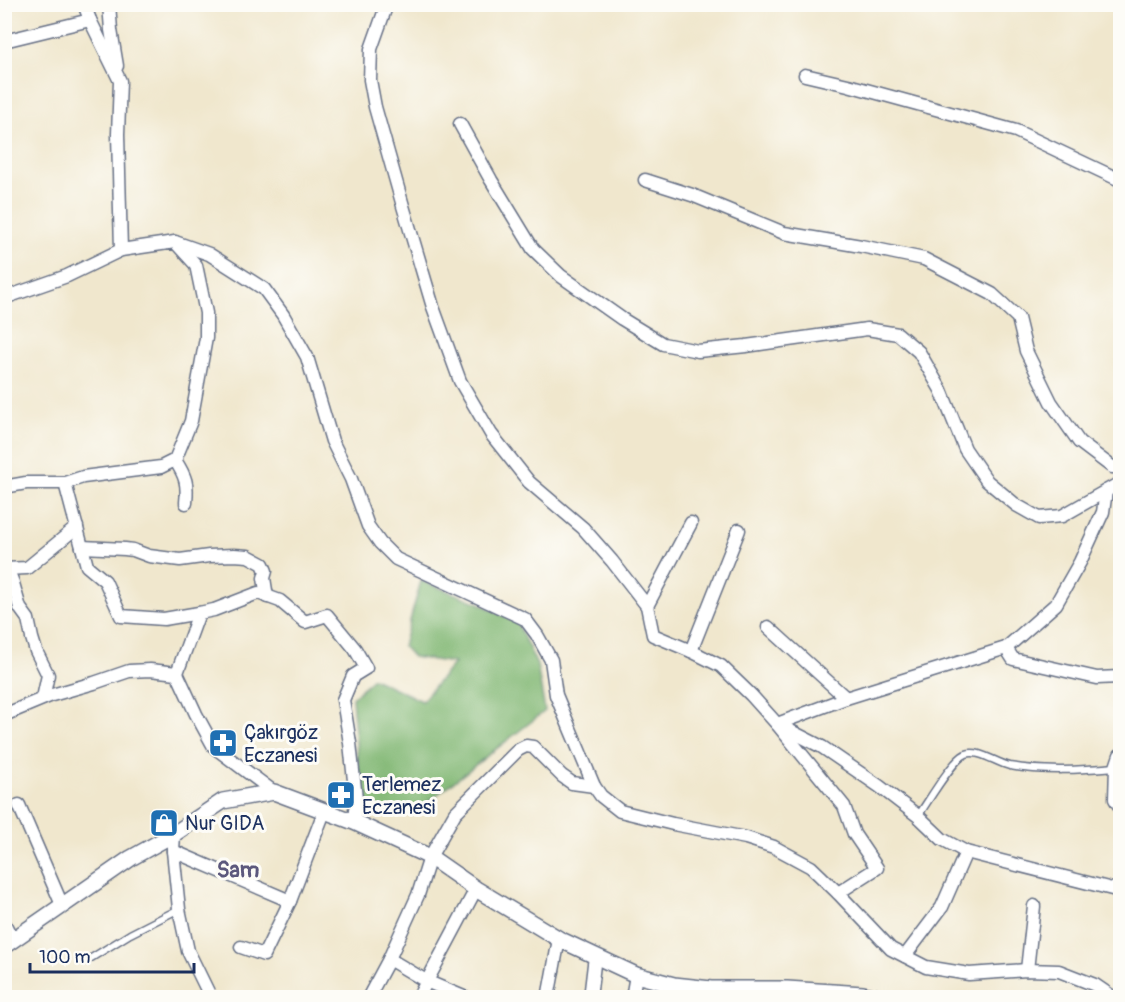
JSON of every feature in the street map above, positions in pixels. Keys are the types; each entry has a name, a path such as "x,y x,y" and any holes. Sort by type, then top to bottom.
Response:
{"street":[{"path":"84,4 120,81"},
{"path":"109,4 120,81 118,134 121,250"},
{"path":"387,4 371,49 370,80 375,107 433,308 460,381 491,434 529,482 584,528 647,606 653,635 721,666 777,724 844,806 854,834 877,868 838,893"},
{"path":"4,41 90,20"},
{"path":"805,75 1016,131 1120,180"},
{"path":"460,124 533,249 561,276 622,319 663,344 698,351 867,329 898,334 919,352 940,390 965,449 987,480 1016,505 1039,518 1062,516 1120,483"},
{"path":"645,180 692,195 784,233 924,259 992,294 1018,318 1026,351 1051,402 1079,442 1112,467 1120,467"},
{"path":"4,487 26,483 65,483 82,477 161,467 175,460 190,421 206,338 206,313 196,265 176,242"},
{"path":"4,298 67,276 121,250 176,242 209,254 264,289 283,315 306,357 332,441 351,479 368,526 380,543 396,559 525,619 537,635 551,660 556,695 594,786 601,796 620,811 746,838 774,847 811,867 891,949 926,967 969,974 1027,970 1059,971 1095,985 1114,998"},
{"path":"175,460 181,469 187,488 186,503"},
{"path":"65,483 87,567 105,581 121,616 164,619 225,606 258,593 280,602 305,622 327,615 355,649 366,668 353,676 343,700 356,799 354,822"},
{"path":"777,724 846,698 1006,648 1056,604 1080,562 1103,512 1106,491"},
{"path":"647,606 691,523"},
{"path":"43,698 48,675 36,651 28,619 20,608 14,583 6,570 27,568 77,527"},
{"path":"691,651 739,530"},
{"path":"82,547 133,550 149,556 180,560 234,555 248,556 263,564 266,571 264,578 267,597"},
{"path":"199,613 177,673 214,747 274,792 354,822 430,857 476,889 559,939 636,975 674,985 711,989 787,989 862,994 882,998"},
{"path":"768,627 846,698"},
{"path":"1006,648 1014,659 1096,678 1120,677"},
{"path":"4,715 43,698 129,671 150,670 177,673"},
{"path":"777,724 822,747 879,786 918,816 942,839 966,852 1120,891"},
{"path":"368,998 389,959 418,895 430,857 455,813 518,750 526,746 533,747 562,776 573,783 594,786"},
{"path":"1118,761 1119,801"},
{"path":"4,926 8,943 131,858 174,834 223,801 274,792"},
{"path":"19,805 62,905"},
{"path":"241,947 264,955 290,901 324,812"},
{"path":"174,834 173,851 179,909 188,951 211,998"},
{"path":"173,851 290,901"},
{"path":"905,956 942,907 966,852"},
{"path":"418,998 476,889"},
{"path":"1027,970 1034,906"},
{"path":"548,998 559,939"},
{"path":"590,998 595,956"},
{"path":"389,959 426,981 466,998"},
{"path":"632,998 636,975"}],"lane":[{"path":"918,816 960,757 972,753 1008,766 1068,771 1118,761"},
{"path":"88,960 130,934 179,909"}],"green space":[{"path":"421,581 479,603 517,623 537,665 545,711 411,815 362,807 352,698 373,678 422,701 454,663 413,657 403,646"}],"place":[{"name":"Çakırgöz Eczanesi","path":"223,743"},
{"name":"Terlemez Eczanesi","path":"341,795"},
{"name":"Nur GIDA","path":"164,823"}],"district":[{"name":"Sam","path":"238,869"}]}
